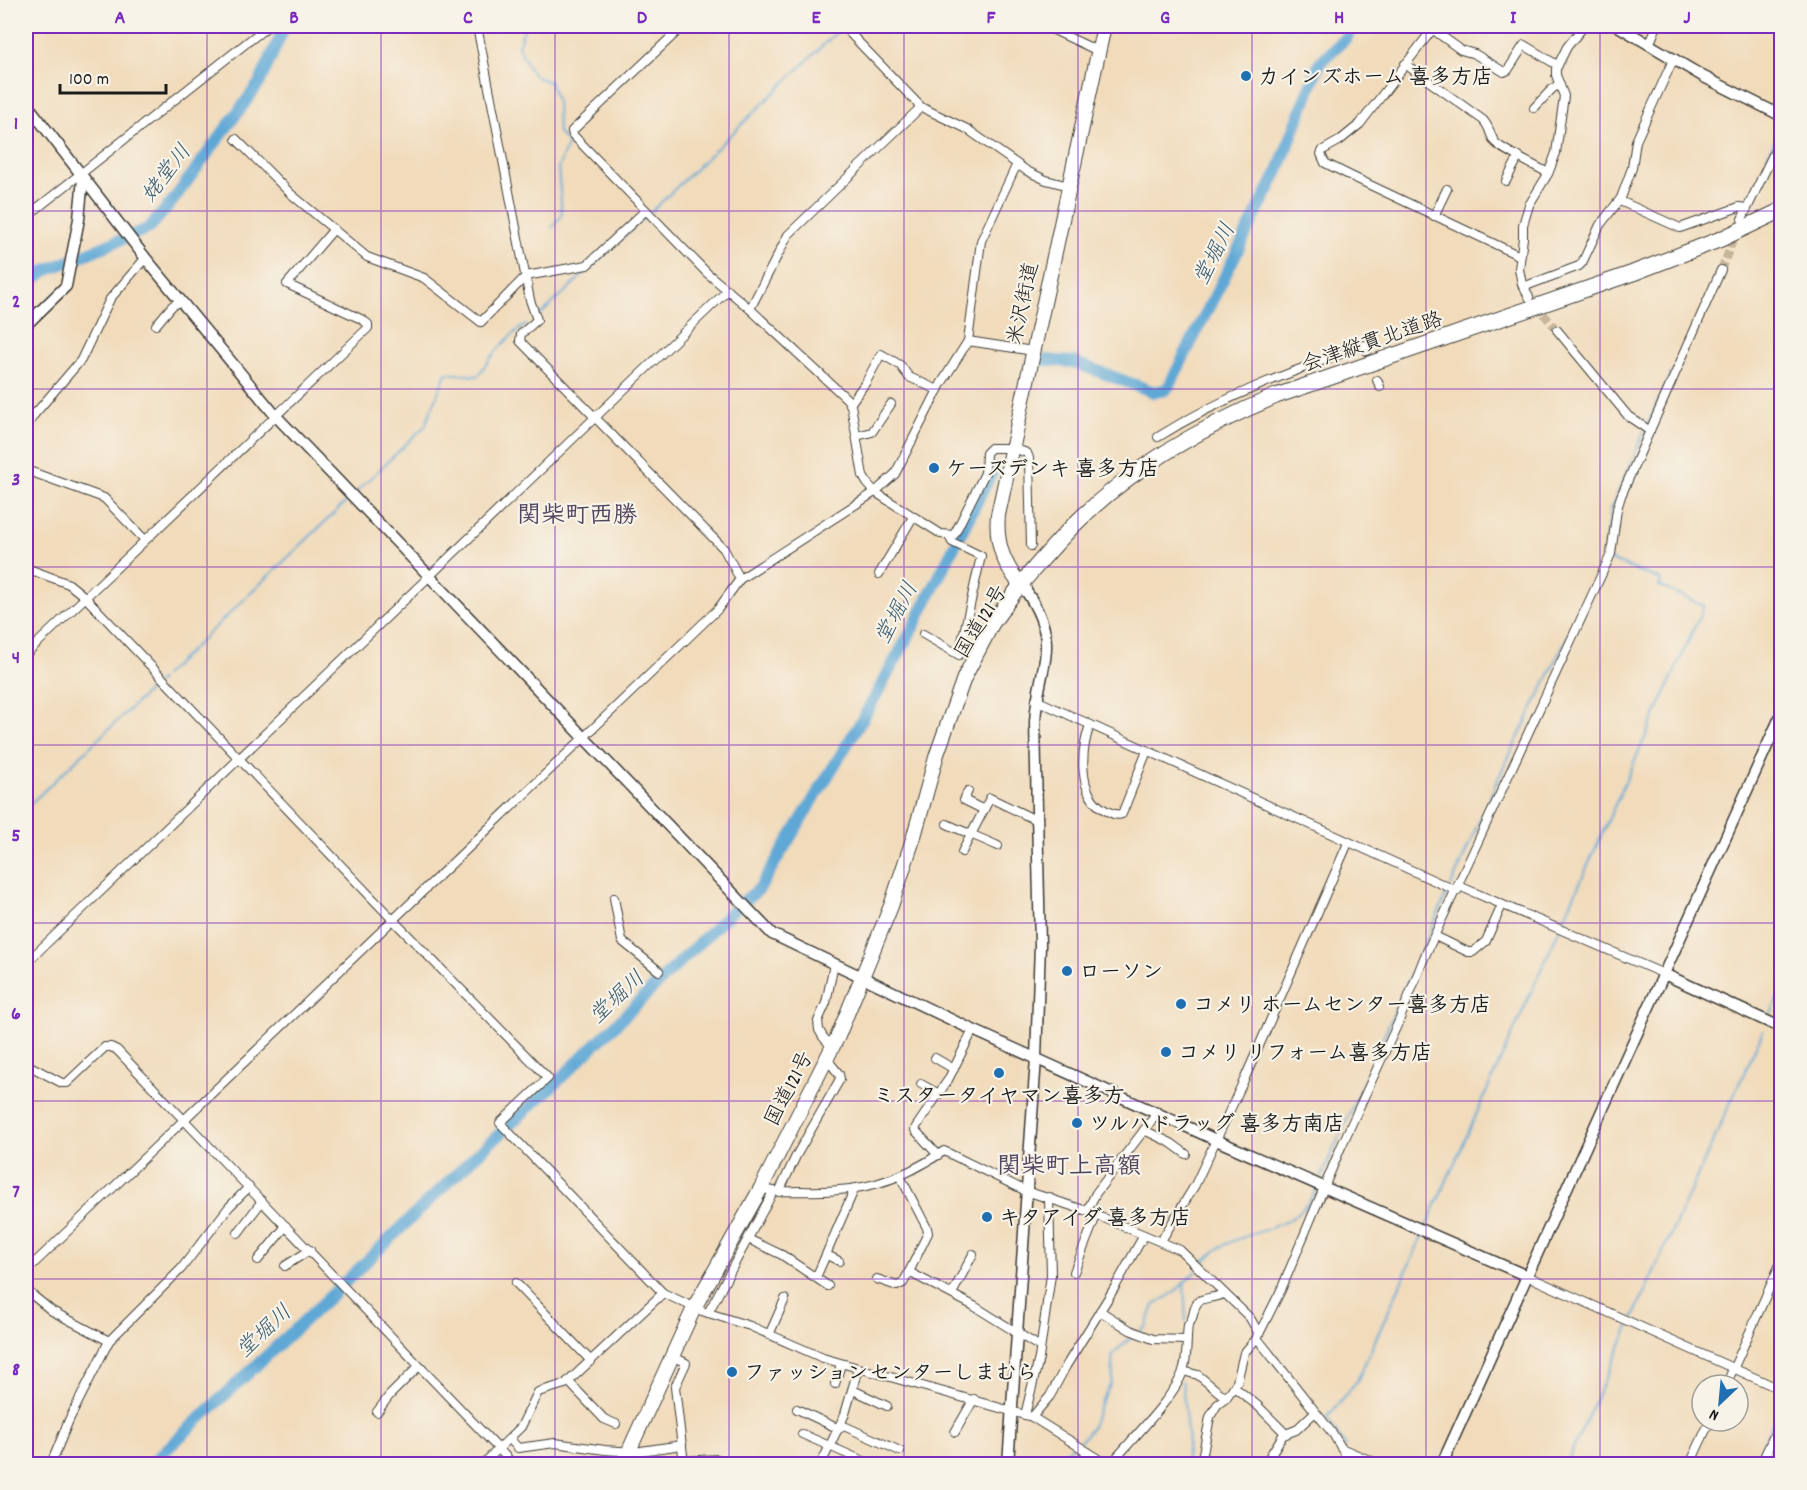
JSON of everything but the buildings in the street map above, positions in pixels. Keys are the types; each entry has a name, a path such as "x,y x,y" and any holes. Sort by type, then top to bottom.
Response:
{"highway":[{"name":"米沢街道","path":"1023,588 1000,552 997,532 1104,26"},
{"name":"会津縦貫北道路","path":"1023,588 1061,538 1109,493 1155,458 1231,415 1276,396 1633,273 1721,239 1782,210"},
{"name":"会津縦貫北道路","path":"1023,588 1107,505 1159,466 1198,441 1242,419 1289,400 1674,266 1724,246 1782,218"},
{"name":"国道121号","path":"626,1458 694,1308 771,1191 863,977 895,894 937,754 967,672 998,615 1023,588"},
{"name":"国道121号","path":"951,714 1023,588"},
{"path":"959,655 974,657"},
{"path":"959,655 967,672"}],"street":[{"path":"26,217 81,176 268,26"},
{"path":"477,26 531,306 537,320 521,334 520,341 724,549 740,579"},
{"path":"683,26 572,133 707,273 829,380 850,404 863,476 875,492 941,534 981,555 959,655 923,634"},
{"path":"843,26 921,107 967,129 1027,171 1046,180 1069,186"},
{"path":"1045,26 1098,51"},
{"path":"1529,297 1523,287 1519,269 1524,219 1556,153 1564,96 1556,75 1557,65 1567,47 1584,26"},
{"path":"1618,26 1673,60 1735,94 1782,116"},
{"path":"1649,45 1657,26"},
{"path":"1520,256 1325,163 1321,154 1323,150 1339,141 1360,124 1433,27 1456,47 1474,54 1503,72 1508,70 1524,45 1557,65"},
{"path":"1523,287 1579,266 1600,225 1620,201 1632,172 1636,141 1673,60"},
{"path":"1405,64 1483,120 1488,125 1494,141 1548,173"},
{"path":"1534,108 1553,88 1560,84"},
{"path":"26,104 147,260 275,415 772,934 973,1030 1216,1140 1782,1390"},
{"path":"750,309 788,235 921,107"},
{"path":"1742,219 1782,136"},
{"path":"236,139 284,188 367,257 424,278 481,322 526,276 587,265 645,211"},
{"path":"1506,181 1519,156"},
{"path":"26,1272 183,1119 718,609 740,579 875,492 895,474 938,390 968,341 981,241 1016,166"},
{"path":"26,325 66,286 74,248 81,176"},
{"path":"1434,216 1447,189"},
{"path":"1620,201 1680,228 1739,207 1747,208"},
{"path":"26,654 368,328 368,324 362,319 287,284 334,229"},
{"path":"26,429 34,415 81,360 110,299 142,262 147,260"},
{"path":"1201,1464 1210,1417 1217,1405 1234,1387 1240,1375 1244,1353 1257,1338 1281,1290 1326,1188 1341,1147 1435,936 1611,554 1617,509 1721,270"},
{"path":"26,963 728,290"},
{"path":"156,325 172,306 181,301"},
{"path":"1557,330 1628,416 1650,431"},
{"path":"968,341 1034,351"},
{"path":"1158,437 1204,410 1280,376 1365,345 1367,351"},
{"path":"850,404 866,382 881,354 900,365 909,377 938,390"},
{"path":"857,436 872,432 891,404"},
{"path":"26,409 34,415"},
{"path":"953,541 986,473 986,453 991,448 1013,448 1024,451 1029,458 1031,546"},
{"path":"26,470 104,498 145,540"},
{"path":"879,574 914,517"},
{"path":"26,568 69,584 85,597 548,1078 500,1123 663,1293 694,1308 750,1326 841,1364 974,1399 1028,1416 1109,1464 1176,1387 1183,1371 1187,1352 1188,1324 1192,1322 1199,1301 1224,1294"},
{"path":"1008,1464 1036,1058 1040,945 1036,700 1047,642 1042,617 1023,588"},
{"path":"1036,700 1348,843 1664,974 1782,1028"},
{"path":"1442,1464 1782,713"},
{"path":"1090,724 1083,752 1086,782 1094,802 1108,811 1119,816 1122,814 1147,751"},
{"path":"968,791 964,800 984,810"},
{"path":"962,852 990,798 1038,821"},
{"path":"947,824 998,846"},
{"path":"1161,1241 1188,1199 1216,1140 1348,843"},
{"path":"614,898 622,941 659,971"},
{"path":"1435,936 1473,952 1486,941 1502,905"},
{"path":"708,1313 771,1191 796,1156 840,1079 818,1021 826,1003 834,964"},
{"path":"938,1155 915,1130 954,1069 973,1030"},
{"path":"26,1064 62,1083 67,1083 105,1047 117,1050 513,1464"},
{"path":"935,1058 954,1069"},
{"path":"921,1084 939,1094"},
{"path":"1087,1211 1096,1193 1158,1112"},
{"path":"1144,1130 1171,1143 1186,1154"},
{"path":"771,1191 854,1190 900,1176 944,1151 1026,1191 1087,1211 1161,1241 1180,1251 1250,1318 1258,1332 1257,1338 1334,1434 1352,1464"},
{"path":"877,1279 897,1286 903,1283 928,1233 900,1176"},
{"path":"51,1464 69,1420 109,1341 181,1269 229,1207 249,1187"},
{"path":"818,1273 854,1190"},
{"path":"1028,1416 1051,1275 1049,1197"},
{"path":"238,1233 262,1201"},
{"path":"1074,1272 1096,1216"},
{"path":"258,1260 286,1226"},
{"path":"1028,1416 1050,1396 1144,1235"},
{"path":"748,1239 782,1255 828,1286"},
{"path":"285,1266 309,1250"},
{"path":"952,1294 973,1254"},
{"path":"827,1255 839,1261"},
{"path":"1731,1373 1782,1260"},
{"path":"909,1272 952,1294 1040,1347"},
{"path":"516,1283 591,1361"},
{"path":"26,1290 52,1311 109,1341"},
{"path":"483,1464 521,1427 538,1392 568,1382 663,1293"},
{"path":"769,1335 785,1299"},
{"path":"1100,1311 1130,1330 1153,1339 1186,1340"},
{"path":"672,1356 686,1363 675,1386 684,1463 717,1459 733,1464"},
{"path":"836,1384 841,1364"},
{"path":"377,1412 389,1396 418,1367"},
{"path":"821,1464 838,1429 853,1390 858,1369"},
{"path":"1183,1371 1198,1375 1226,1398"},
{"path":"568,1382 604,1419 616,1424"},
{"path":"1234,1387 1258,1406 1286,1434"},
{"path":"853,1390 887,1406"},
{"path":"955,1432 974,1399"},
{"path":"797,1409 838,1429"},
{"path":"1265,1464 1283,1435 1296,1430 1315,1412"},
{"path":"1761,1464 1782,1418"},
{"path":"838,1429 844,1426 900,1451"},
{"path":"1690,1464 1704,1433"},
{"path":"802,1434 870,1464"},
{"path":"510,1439 518,1448 555,1443 626,1458 682,1445"},
{"path":"1341,1448 1379,1464"},
{"path":"1078,1464 1088,1452"}],"waterway":[{"name":"姥堂川","path":"26,286 45,271 149,228 171,203 260,82 285,26"},
{"path":"525,26 518,46 533,74 550,82 557,102 558,133 568,143 558,168 562,215 552,228"},
{"path":"1321,26 1350,31"},
{"name":"堂堀川","path":"1045,360 1073,362 1154,392 1165,390 1169,386 1278,171 1320,62 1347,37 1353,26"},
{"path":"652,211 842,27"},
{"path":"1767,157 1782,125"},
{"path":"538,317 648,214"},
{"path":"355,493 425,426 446,373 478,376 499,348 526,325"},
{"path":"1647,425 1671,373"},
{"path":"1604,560 1611,509 1645,430"},
{"name":"堂堀川","path":"151,1464 336,1291 471,1160 560,1079 733,910 759,889 865,715 915,624 994,468"},
{"path":"164,676 349,499"},
{"path":"1425,1229 1704,606 1659,586 1661,580 1610,560"},
{"path":"1451,886 1497,781 1581,609"},
{"path":"26,808 160,680"},
{"path":"1319,1182 1448,891"},
{"path":"1771,1013 1782,990"},
{"path":"1632,1320 1763,1031"},
{"path":"1200,1267 1213,1253 1228,1243 1278,1225 1293,1217 1307,1205 1317,1187"},
{"path":"1346,1447 1327,1418 1357,1381 1423,1234"},
{"path":"1141,1331 1147,1325 1154,1305 1175,1292 1196,1271"},
{"path":"1184,1283 1186,1322"},
{"path":"1566,1464 1630,1325"},
{"path":"1079,1442 1091,1429 1111,1384 1114,1353 1134,1335"},
{"path":"1182,1381 1188,1443 1185,1464"},
{"path":"1754,1464 1782,1402"},
{"path":"1032,1464 1056,1459 1072,1447"},
{"path":"1353,1457 1358,1464"}],"tunnel":[{"path":"1721,270 1737,231"},
{"path":"1536,305 1557,330"}],"place":[{"name":"カインズホーム 喜多方店","path":"1246,76"},
{"name":"ケーズデンキ 喜多方店","path":"934,468"},
{"name":"ローソン","path":"1067,971"},
{"name":"コメリ ホームセンター喜多方店","path":"1181,1004"},
{"name":"コメリ リフォーム喜多方店","path":"1166,1052"},
{"name":"ミスタータイヤマン喜多方","path":"999,1073"},
{"name":"ツルハドラッグ 喜多方南店","path":"1077,1123"},
{"name":"キタアイダ 喜多方店","path":"987,1217"},
{"name":"ファッションセンターしまむら","path":"732,1372"}],"district":[{"name":"関柴町西勝","path":"577,514"},
{"name":"関柴町上高額","path":"1069,1165"}]}
